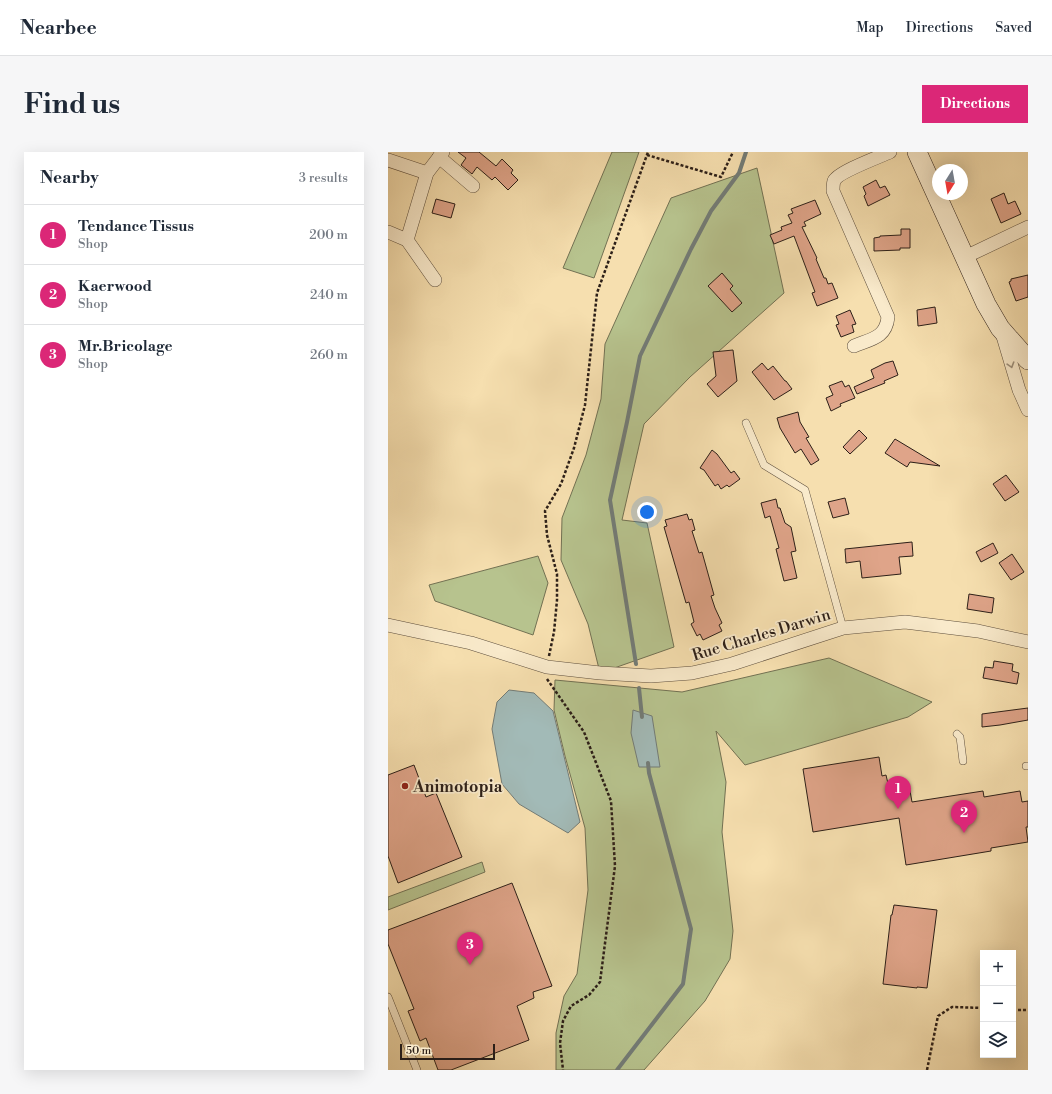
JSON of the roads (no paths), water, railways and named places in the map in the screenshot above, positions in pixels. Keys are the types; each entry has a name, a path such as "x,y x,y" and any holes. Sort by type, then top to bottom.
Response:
{"main road":[{"path":"917,152 986,304 1000,328 1028,360"}],"street":[{"path":"854,346 880,335 886,327 888,317 833,191 833,186 834,181 842,174 890,152"},
{"path":"407,240 427,173 441,155 473,186"},
{"path":"388,160 427,173"},
{"path":"965,257 1028,227"},
{"path":"388,232 407,240 435,280"},
{"path":"1000,328 1019,390 1028,410"},
{"name":"Rue Charles Darwin","path":"388,625 471,643 547,667 600,673 651,676 692,673 732,664 843,628 905,622 978,632 1028,642"}],"lane":[{"path":"746,423 764,465 805,490 843,628"},
{"path":"957,734 960,737 963,761"},
{"path":"388,997 399,1024 406,1053 417,1070"},
{"path":"391,1026 399,1024"}],"water":[{"path":"509,690 534,693 553,711 580,822 568,833 519,804 502,784 492,729 497,702"},
{"path":"633,710 652,716 660,767 639,767 631,733"}],"waterway":[{"path":"636,664 610,500 640,356 691,249 711,211 739,173 746,152"},
{"path":"639,688 642,717"},
{"path":"617,1070 683,984 691,929 649,773 648,763"}],"place":[{"name":"Animotopia","path":"405,786"},
{"name":"Tendance Tissus","path":"898,809"},
{"name":"Kaerwood","path":"964,833"},
{"name":"Mr.Bricolage","path":"470,965"}]}
